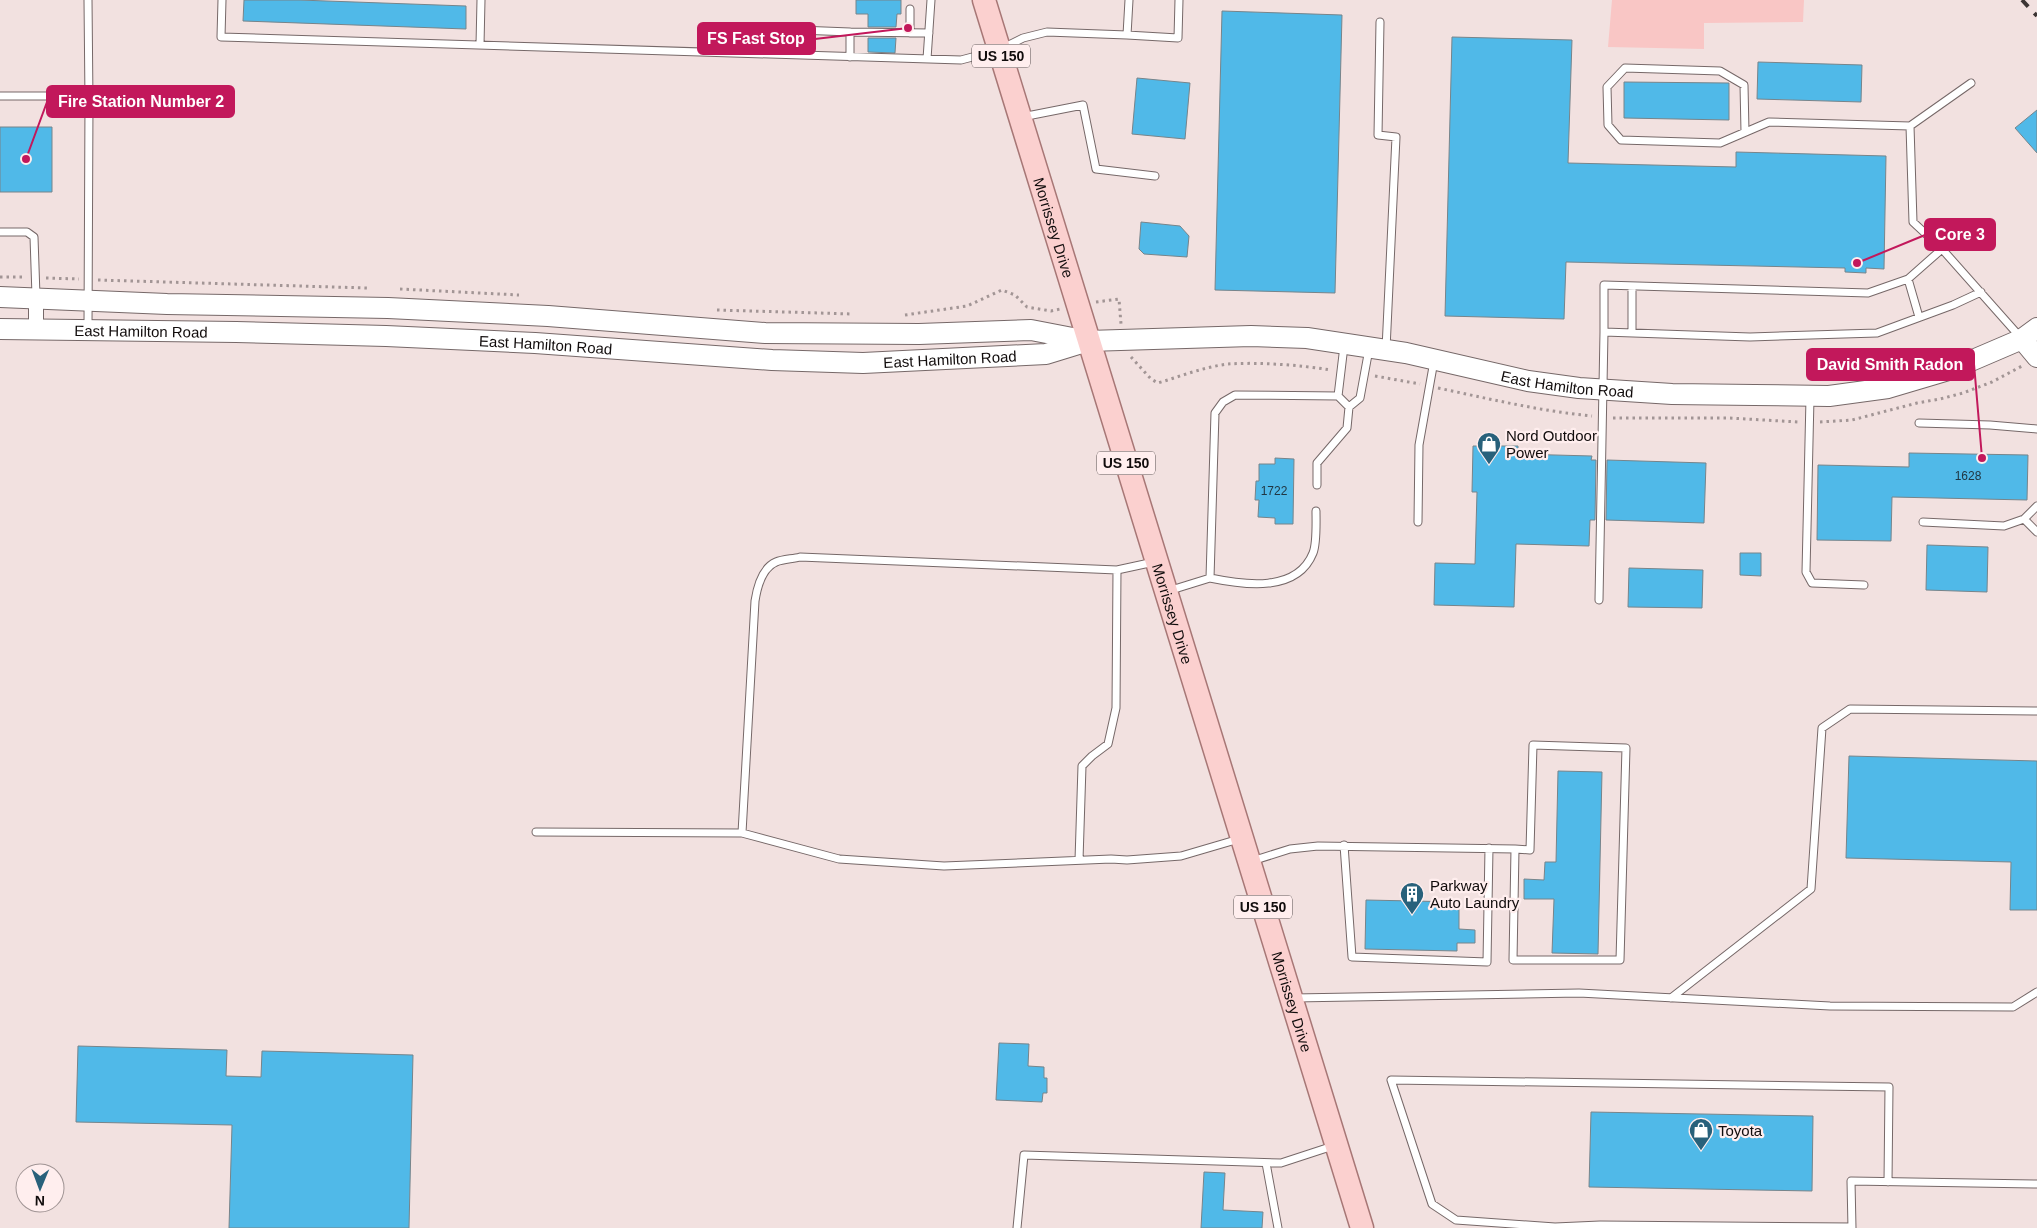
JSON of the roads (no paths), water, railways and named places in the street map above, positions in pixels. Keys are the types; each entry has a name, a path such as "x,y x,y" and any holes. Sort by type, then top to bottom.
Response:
{"main road":[{"name":"Morrissey Drive","path":"984,0 1362,1228"},
{"name":"East Hamilton Road","path":"0,297 388,308 548,316 765,332 919,334 1031,330 1088,341 1251,336 1307,338 1377,348 1528,381 1602,390 1711,395 1810,396 1851,394 1915,381 1952,369 2030,333"},
{"name":"East Hamilton Road","path":"0,330 386,336 545,344 772,360 863,363 1046,354 1088,341"},
{"path":"2030,333 2037,357"}],"street":[{"path":"36,298 36,330"}],"lane":[{"path":"88,0 88,330"},
{"path":"222,0 221,37 961,60 999,50 1023,38 1046,32 1178,38 1179,0"},
{"path":"480,0 480,45"},
{"path":"927,58 931,0"},
{"path":"1127,35 1129,0"},
{"path":"910,10 910,33"},
{"path":"1317,485 1317,464 1347,428 1349,407 1360,398 1377,348 1396,137 1378,135 1380,22"},
{"path":"773,54 772,29 929,33"},
{"path":"850,32 850,57"},
{"path":"1745,132 1744,85 1720,71 1625,68 1608,87 1608,125 1621,140 1720,143 1769,122 1910,126 1970,84"},
{"path":"0,96 79,96 89,101"},
{"path":"1020,118 1083,106 1096,169 1155,176"},
{"path":"1910,126 1913,222 1942,249 1981,292 2030,333"},
{"path":"0,232 27,232 34,237 36,298"},
{"path":"1598,600 1604,285 1868,293 1908,279 1942,249"},
{"path":"1908,279 1919,317"},
{"path":"1632,286 1632,333"},
{"path":"1604,332 1750,336 1877,333 1981,292"},
{"path":"1338,396 1344,343"},
{"path":"1418,522 1419,445 1434,360"},
{"path":"1210,578 1215,413 1223,402 1235,396 1338,396 1349,407"},
{"path":"1810,396 1806,572 1812,583 1864,585"},
{"path":"1919,423 1990,424 2037,429"},
{"path":"1923,522 2004,526 2024,519 2037,506"},
{"path":"1166,591 1210,578 1236,583 1272,584 1301,572 1314,552 1316,511"},
{"path":"2024,519 2037,532"},
{"path":"742,833 754,601 758,586 765,572 775,562 800,557 1117,570 1157,562"},
{"path":"1079,860 1082,766 1108,744 1116,708 1117,570"},
{"path":"1672,998 1811,889 1822,728 1850,709 2037,711"},
{"path":"1250,862 1290,849 1344,845 1488,848 1515,849 1530,850 1533,745 1626,748 1620,960 1513,960 1515,849"},
{"path":"536,832 742,833 839,860 944,866 1079,860 1127,860 1181,856 1242,838"},
{"path":"1344,845 1352,957 1487,962 1488,848"},
{"path":"1292,998 1579,993 1830,1006 2013,1007 2037,992"},
{"path":"1888,1182 1889,1087 1391,1080 1432,1204 1456,1220 1555,1227 1852,1228 1851,1181 1888,1182 2037,1184"},
{"path":"1017,1228 1024,1155 1281,1163 1336,1144"},
{"path":"1266,1163 1278,1228"}],"railway":[{"path":"2022,0 2037,16"}],"place":[{"name":"FS Fast Stop","path":"908,28"},
{"name":"Fire Station Number 2","path":"26,159"},
{"name":"Core 3","path":"1857,263"},
{"name":"David Smith Radon","path":"1982,458"},
{"name":"Nord Outdoor Power","path":"1489,465"},
{"name":"Parkway Auto Laundry","path":"1412,915"},
{"name":"Toyota","path":"1701,1151"}]}
